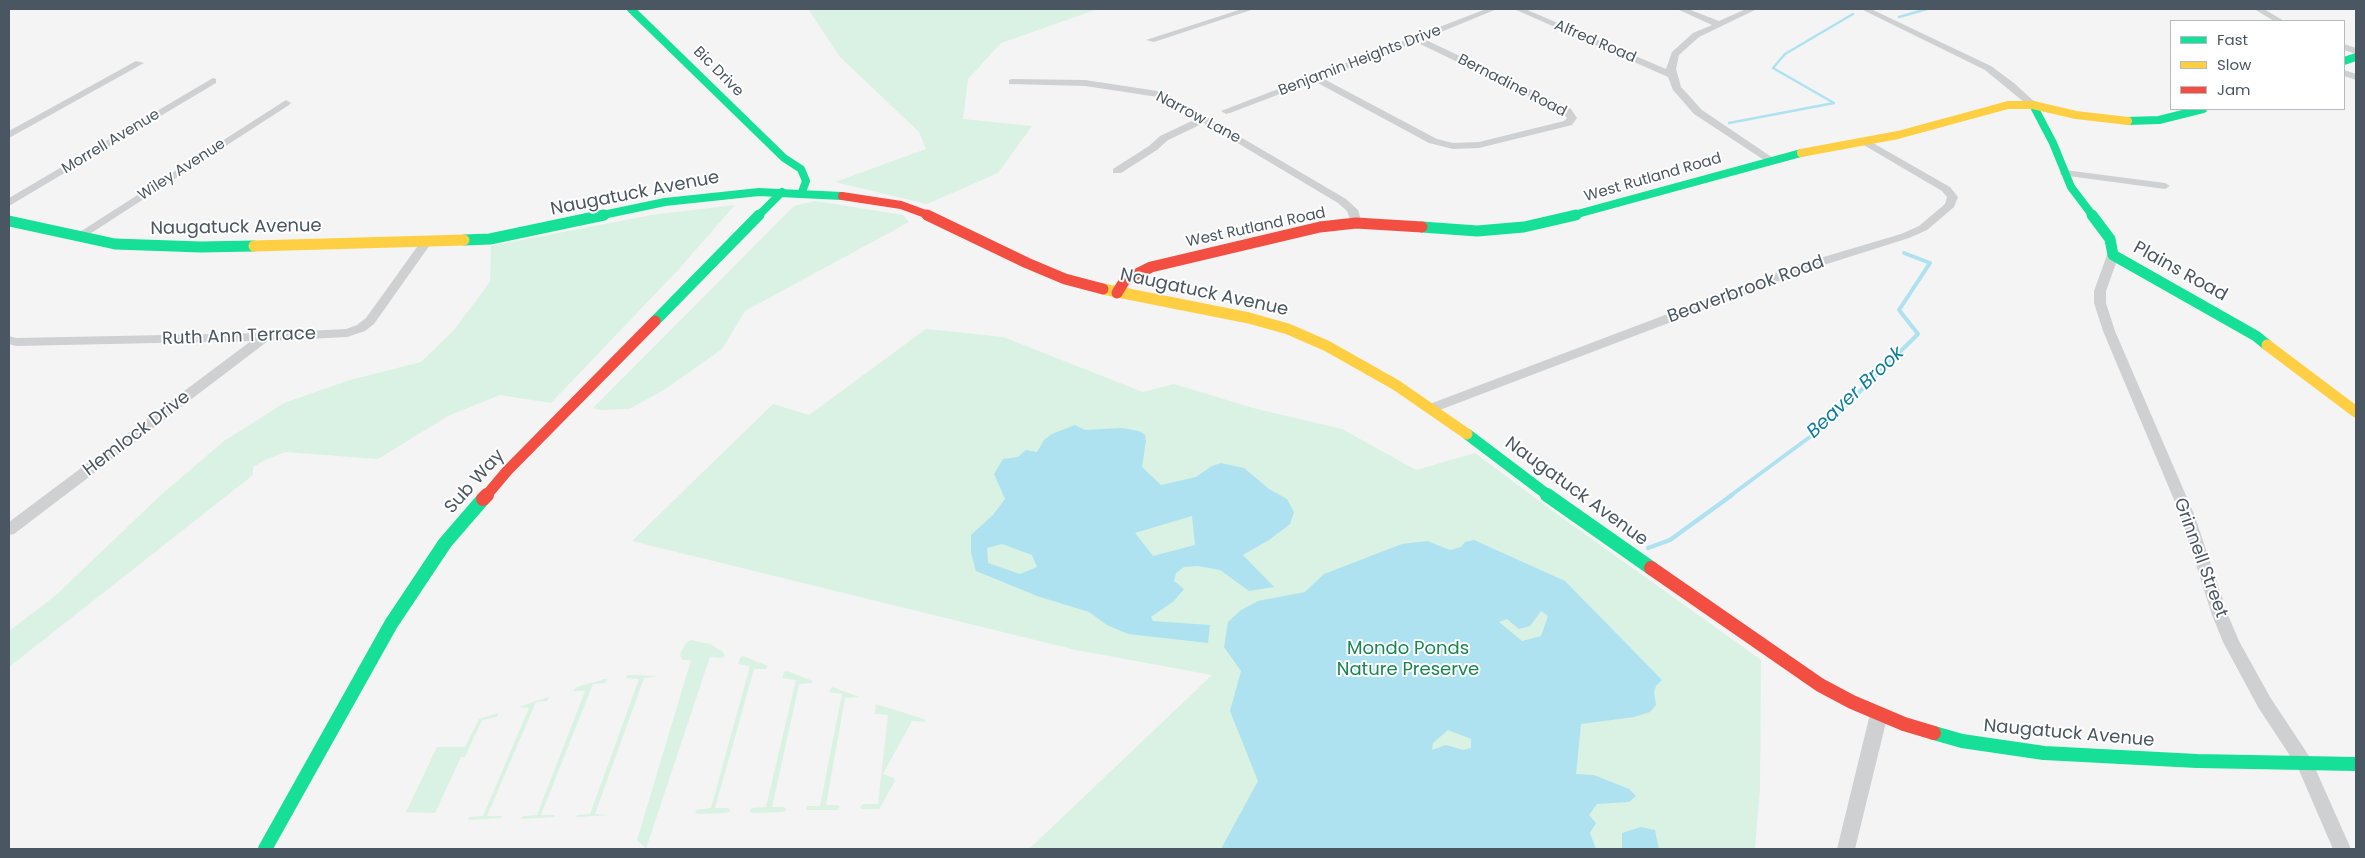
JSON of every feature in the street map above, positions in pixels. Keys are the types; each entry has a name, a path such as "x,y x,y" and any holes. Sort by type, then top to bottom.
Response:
{"main road":[{"name":"Bic Drive","path":"631,9 784,158 796,164 805,175 806,181 802,192"},
{"name":"West Rutland Road","path":"1117,293 1128,278 1160,264 1320,227 1356,223 1477,231 1524,227 1584,213 1771,160 1907,133 2002,106 2033,105 2076,115 2125,121 2159,120 2199,110"},
{"name":"Plains Road","path":"2033,105 2053,143 2076,195 2110,239 2113,254 2256,336 2356,412"},
{"path":"779,184 784,158"},
{"name":"Naugatuck Avenue","path":"9,221 115,244 179,247 490,239 665,202 779,184 802,192 872,200 917,210 1038,268 1082,284 1117,293 1225,313 1288,329 1358,363 1432,408 1557,502 1774,655 1820,685 1879,714 1934,734 1998,748 2100,757 2356,764"},
{"name":"Sub Way","path":"265,849 391,624 445,542 501,478 761,216 779,184"}],"street":[{"path":"1151,40 1250,9"},
{"name":"Benjamin Heights Drive","path":"1226,111 1493,9"},
{"name":"Alfred Road","path":"1518,9 1672,75"},
{"path":"1681,9 1718,24"},
{"path":"1753,9 1696,35 1684,44 1672,62 1672,75 1676,88 1698,112 1771,160"},
{"name":"Plains Road","path":"1864,9 1988,68 2033,105"},
{"path":"2258,9 2278,20"},
{"name":"Bernadine Road","path":"1316,78 1433,141 1453,146 1479,145 1571,121 1572,114 1567,111 1417,39"},
{"path":"9,135 139,63"},
{"name":"Morrell Avenue","path":"9,203 213,80"},
{"name":"Narrow Lane","path":"1012,82 1085,83 1161,94 1342,201 1352,210 1356,223"},
{"name":"Wiley Avenue","path":"78,237 286,103"},
{"path":"1117,171 1153,148 1164,138 1205,119"},
{"name":"Beaverbrook Road","path":"1432,408 1804,267 1905,236 1922,228 1950,205 1953,197 1946,189 1866,142"},
{"path":"2065,173 2166,186"},
{"name":"Ruth Ann Terrace","path":"11,343 265,337 333,334 360,328 370,321 426,242"},
{"name":"Grinnell Street","path":"2113,254 2100,291 2100,303 2109,331 2187,514 2220,615 2231,642 2264,702 2305,764 2342,849"},
{"name":"Hemlock Drive","path":"9,530 265,337"},
{"path":"1846,849 1879,714"}],"green space":[{"path":"808,9 1098,9 1001,43 968,79 963,119 1032,126 998,173 927,204 835,182 926,149 919,132 840,57"},
{"path":"815,201 903,215 909,222 745,311 722,349 664,390 629,409 600,410 593,408 794,206"},
{"path":"735,205 678,270 551,403 500,395 448,416 378,459 285,452 263,461 253,467 253,475 9,667 9,631 55,596 162,494 224,441 284,403 350,380 421,362 454,330 490,282 491,246 651,215"},
{"name":"Mondo Ponds Nature Preserve","path":"926,329 1003,337 1143,392 1174,384 1253,408 1342,429 1416,470 1475,453 1761,660 1760,788 1755,849 1029,849 1212,675 1076,650 632,541 773,404 809,415"},
{"path":"691,640 710,644 722,651 725,656 722,658 710,657 646,849 637,840 691,660 682,660 680,654 686,643"},
{"path":"743,656 768,666 765,669 754,669 715,808 728,808 730,811 726,813 697,814 695,811 697,810 711,808 750,666 738,664"},
{"path":"787,671 813,681 811,683 799,684 772,807 784,807 786,810 783,812 752,813 750,811 752,808 766,807 796,680 782,678 784,672"},
{"path":"628,675 659,676 644,678 595,814 609,815 576,817 577,815 590,814 639,679 626,678"},
{"path":"607,679 605,683 593,684 541,815 554,815 554,817 521,819 523,816 537,815 585,691 573,691 577,687"},
{"path":"832,687 859,697 845,698 826,805 838,805 840,807 837,810 806,810 807,806 820,806 842,694 829,692"},
{"path":"549,697 547,701 536,702 487,816 502,816 501,818 468,820 469,817 483,816 529,708 518,707"},
{"path":"876,704 924,719 926,722 912,721 883,774 894,778 895,781 879,809 862,809 860,807 863,804 878,804 888,715 875,714"},
{"path":"498,713 497,717 482,720 465,757 461,757 435,813 406,812 437,747 465,747 479,719"}],"water":[{"path":"1075,425 1085,430 1122,428 1139,431 1145,435 1146,441 1142,467 1161,485 1196,477 1212,466 1221,463 1244,468 1269,489 1287,499 1294,512 1290,524 1269,540 1243,555 1274,587 1249,591 1220,570 1198,566 1184,567 1176,573 1174,581 1184,589 1174,601 1151,617 1153,621 1210,625 1208,643 1128,634 1107,625 1089,612 1037,596 976,571 971,553 971,535 993,515 1005,499 994,474 1003,459 1018,457 1026,450 1037,452 1044,440 1052,434","holes":["1192,516 1195,545 1153,556 1135,533","1002,544 1032,555 1037,567 1020,574 988,563 987,548"]},
{"path":"1474,540 1565,581 1662,680 1656,686 1654,692 1656,705 1650,712 1634,717 1581,724 1576,774 1594,775 1629,789 1636,796 1629,802 1597,804 1589,815 1596,823 1590,833 1596,849 1221,849 1258,781 1230,711 1241,671 1224,647 1228,622 1241,610 1258,601 1305,592 1324,574 1402,544 1427,541 1450,550 1461,547 1465,542","holes":["1541,611 1548,616 1541,636 1522,641 1499,622 1507,619 1519,629 1530,626","1448,730 1471,739 1471,748 1463,750 1446,745 1432,750 1433,743"]},
{"path":"1641,827 1655,830 1659,849 1622,849 1622,833"}],"waterway":[{"name":"Beaver Brook","path":"1899,17 1927,9"},
{"name":"Beaver Brook","path":"1729,123 1834,103 1773,68 1785,54 1853,14"},
{"name":"Beaver Brook","path":"1730,496 1826,425 1918,334 1899,310 1930,263 1904,253"},
{"name":"Beaver Brook","path":"1648,548 1670,540 1732,495"}],"traffic: fast":[{"path":"631,9 784,158 801,169 806,181 802,192"},
{"path":"2345,61 2356,57"},
{"path":"2033,105 2053,143 2071,187 2110,239 2113,255 2256,336 2267,345"},
{"path":"2128,121 2159,120 2199,110"},
{"path":"1422,227 1477,231 1524,227 1584,213 1801,153"},
{"path":"464,240 490,239 665,202 759,192 842,196"},
{"path":"655,321 782,192"},
{"path":"9,221 115,244 201,247 254,246"},
{"path":"1467,434 1564,507 1651,568"},
{"path":"265,849 391,624 445,543 483,499"},
{"path":"1934,733 1962,741 2044,753 2197,761 2356,764"}],"traffic: slow":[{"path":"1801,153 1898,135 2008,105 2033,105 2076,115 2128,121"},
{"path":"254,246 464,240"},
{"path":"1103,289 1249,318 1288,329 1327,346 1396,385 1467,434"},
{"path":"2267,345 2356,412"}],"traffic: jam":[{"path":"842,196 901,205 941,220 1027,263 1065,279 1103,289"},
{"path":"1117,293 1125,280 1151,267 1320,227 1356,223 1422,227"},
{"path":"483,499 507,471 655,321"},
{"path":"1651,568 1820,685 1852,702 1904,724 1934,733"}]}
